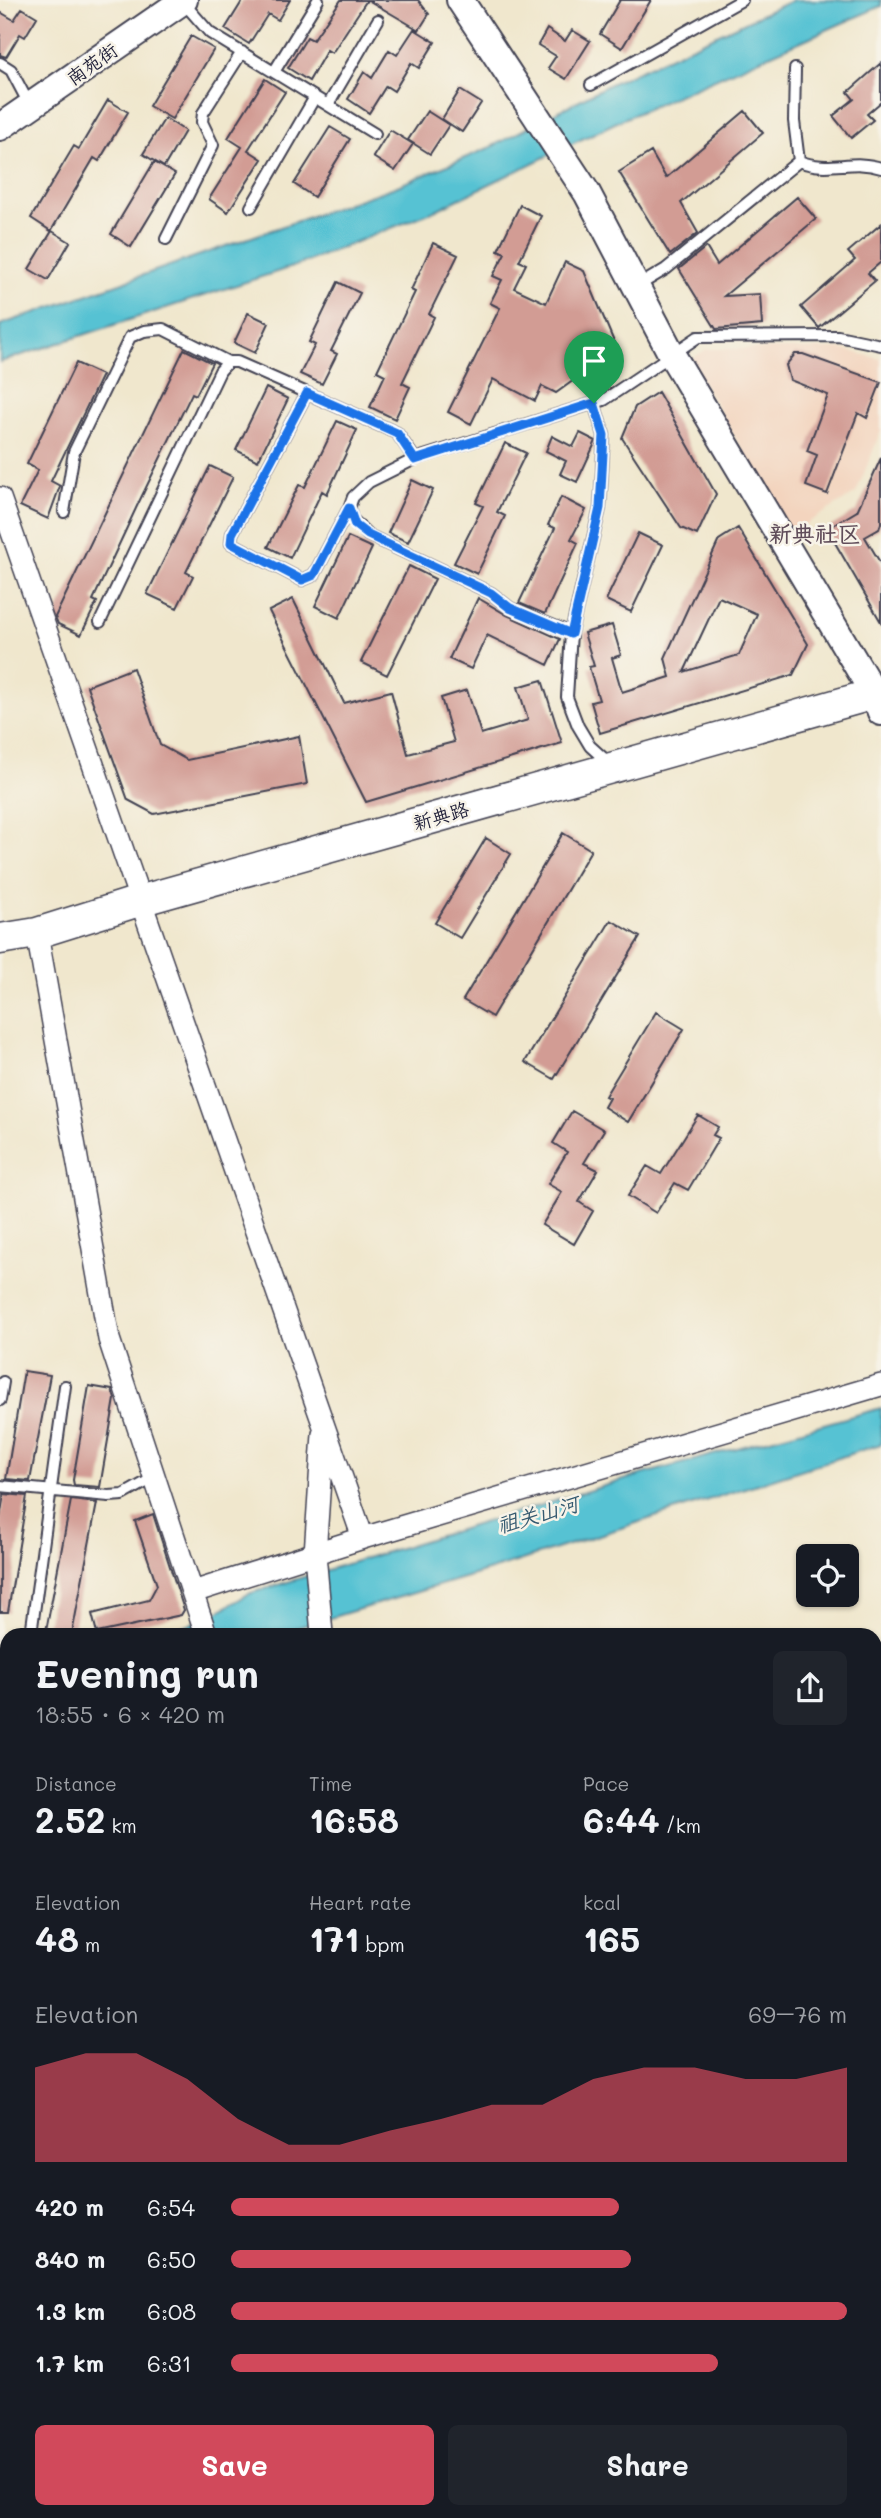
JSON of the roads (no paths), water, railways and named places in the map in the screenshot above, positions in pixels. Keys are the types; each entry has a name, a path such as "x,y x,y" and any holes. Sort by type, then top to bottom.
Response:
{"main road":[{"name":"新典路","path":"0,939 37,933 139,901 614,768 879,700"}],"street":[{"path":"460,0 587,193 672,355 879,700"},
{"name":"南苑街","path":"0,127 183,1"},
{"path":"0,498 363,1538"},
{"path":"37,933 109,1339 204,1628"},
{"path":"196,1602 316,1561 363,1538 881,1384"},
{"path":"322,1628 316,1561 323,1426"}],"lane":[{"path":"274,72 318,0"},
{"path":"591,85 743,0"},
{"path":"183,1 210,33 375,134"},
{"path":"328,105 378,20"},
{"path":"166,239 213,145 202,122 203,113 242,52"},
{"path":"0,63 11,71 30,106"},
{"path":"795,69 794,121 799,161"},
{"path":"251,207 315,97"},
{"path":"799,161 821,168 867,164 881,168"},
{"path":"636,287 666,269 799,161"},
{"path":"64,512 74,452 130,337 144,331 163,330 228,362 237,362 397,433 415,460"},
{"path":"307,393 232,534 231,543 302,580 314,575 353,497 369,482 415,460 604,400 698,337 838,336 881,345"},
{"path":"100,622 220,371 228,362"},
{"path":"594,403 604,435 600,508 571,634 567,697 578,726 590,746 614,768"},
{"path":"349,508 355,525 368,535 491,593 510,608 571,634"},
{"path":"0,1400 4,1382"},
{"path":"32,1628 65,1386"},
{"path":"0,1486 123,1495 155,1477"}],"water":[{"path":"793,0 881,0 881,6 619,121 434,211 298,265 0,362 0,325 395,187 491,147 608,85"},
{"name":"祖关山河","path":"881,1408 881,1444 497,1568 296,1628 178,1628 225,1608 248,1594 637,1476"}],"district":[{"name":"新典社区","path":"815,534"}]}
